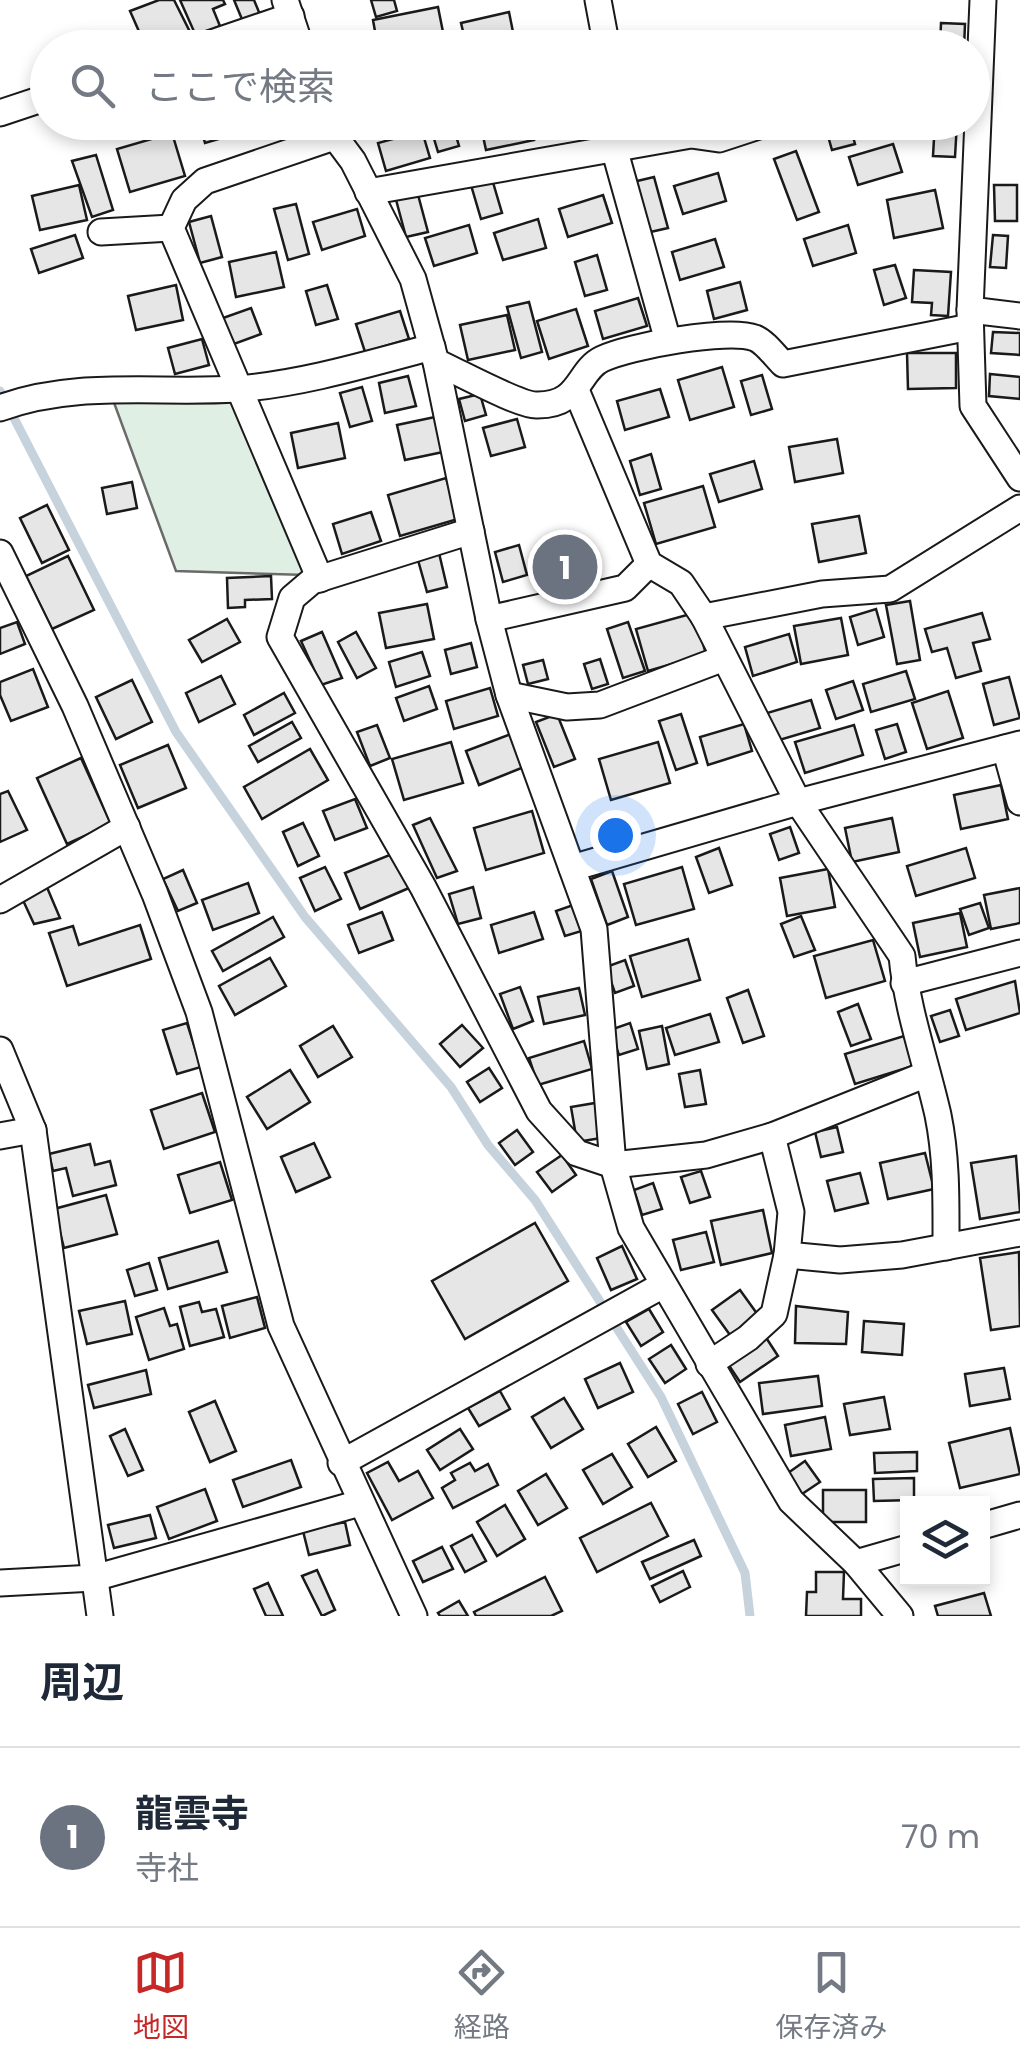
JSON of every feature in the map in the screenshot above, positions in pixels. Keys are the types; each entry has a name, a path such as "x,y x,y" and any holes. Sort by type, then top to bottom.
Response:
{"street":[{"path":"598,0 604,30"},
{"path":"981,30 983,0"},
{"path":"234,30 288,4 295,30"},
{"path":"0,113 30,103"},
{"path":"305,140 206,181 184,200 170,228 320,579"},
{"path":"337,140 353,161 412,279 434,354 489,620 509,695 594,930 613,1165 630,1228 790,1501 856,1564 900,1616"},
{"path":"368,192 616,140"},
{"path":"621,140 668,341"},
{"path":"974,140 970,318 973,406 1020,478"},
{"path":"102,232 170,228"},
{"path":"0,408 69,391 239,388 434,354 533,406 561,401 576,390 599,360 668,341 738,334 758,338 783,364 970,318 1020,316"},
{"path":"576,390 649,564 681,584 704,617 798,802 902,956 904,983 938,1116 947,1173 946,1247"},
{"path":"704,617 822,594 890,589 1020,508"},
{"path":"471,531 320,579 292,598 280,637 424,887 539,1111 577,1154 613,1165 706,1156 772,1136 927,1074"},
{"path":"0,554 76,706 198,1012 280,1326 414,1616"},
{"path":"489,620 625,588 649,564"},
{"path":"509,695 567,707 600,705 724,658"},
{"path":"572,868 798,802 1013,746 1020,802"},
{"path":"0,900 127,827"},
{"path":"904,983 1020,954"},
{"path":"0,1050 32,1130 100,1616"},
{"path":"0,1136 32,1130"},
{"path":"709,1364 748,1338 774,1314 792,1212 772,1136"},
{"path":"786,1255 840,1260 902,1255 1020,1233"},
{"path":"341,1464 663,1285"},
{"path":"0,1583 94,1578 360,1503"},
{"path":"990,1524 1020,1515"},
{"path":"856,1564 900,1550"}],"green space":[{"path":"233,396 307,575 176,571 113,400"}],"building":[{"path":"159,0 174,0 189,30 138,30 130,11"},
{"path":"180,0 223,0 225,4 213,9 220,26 193,30"},
{"path":"234,0 254,0 261,17 244,24"},
{"path":"371,0 394,0 397,11 376,17"},
{"path":"438,7 443,30 375,30 373,20"},
{"path":"509,12 513,30 463,30 461,23"},
{"path":"941,23 965,24 965,30 941,30"},
{"path":"148,140 174,140 185,176 130,192 117,149"},
{"path":"425,140 430,158 386,171 378,143"},
{"path":"434,140 457,140 459,146 438,152"},
{"path":"484,140 534,140 486,150"},
{"path":"829,140 854,140 855,144 832,150"},
{"path":"934,140 956,140 955,157 933,156"},
{"path":"893,144 902,172 858,185 849,157"},
{"path":"796,151 819,212 797,220 774,159"},
{"path":"96,155 113,210 92,217 72,161"},
{"path":"718,173 726,201 683,214 674,186"},
{"path":"654,177 668,228 646,233 633,182"},
{"path":"492,179 502,213 481,219 471,185"},
{"path":"79,185 87,220 40,230 32,196"},
{"path":"994,185 1017,185 1017,221 995,221"},
{"path":"935,190 943,228 894,238 887,200"},
{"path":"417,191 428,232 406,237 395,196"},
{"path":"603,195 612,223 568,237 559,209"},
{"path":"296,204 309,254 288,260 274,209"},
{"path":"357,209 365,236 322,250 313,222"},
{"path":"211,216 222,257 200,263 189,222"},
{"path":"538,219 546,248 503,260 494,233"},
{"path":"469,225 477,253 434,266 425,238"},
{"path":"848,225 856,253 813,266 804,239"},
{"path":"75,235 83,258 39,273 31,249"},
{"path":"993,235 1008,236 1006,268 990,267"},
{"path":"715,239 724,267 680,280 672,252"},
{"path":"276,252 284,287 236,297 229,262"},
{"path":"597,255 607,290 585,296 575,262"},
{"path":"895,265 906,298 884,305 874,270"},
{"path":"914,270 951,272 948,316 931,315 932,303 912,302"},
{"path":"740,282 747,310 714,319 707,291"},
{"path":"176,285 183,320 136,330 128,296"},
{"path":"327,285 338,319 316,325 306,291"},
{"path":"638,298 647,326 603,339 595,311"},
{"path":"529,302 542,352 521,358 507,307"},
{"path":"251,308 261,334 234,344 223,318"},
{"path":"576,309 588,346 549,359 537,321"},
{"path":"400,311 409,339 365,352 356,324"},
{"path":"507,315 515,350 468,360 460,325"},
{"path":"993,332 1020,333 1020,355 991,353"},
{"path":"202,339 209,365 175,374 168,348"},
{"path":"907,353 956,353 956,388 908,389"},
{"path":"722,367 734,407 690,420 678,380"},
{"path":"990,374 1020,377 1020,399 989,396"},
{"path":"762,375 772,409 751,415 741,381"},
{"path":"408,376 416,406 385,413 379,383"},
{"path":"362,387 372,421 350,427 340,393"},
{"path":"660,389 669,417 625,430 617,401"},
{"path":"480,394 486,415 465,421 459,399"},
{"path":"435,417 443,452 405,460 397,425"},
{"path":"517,419 525,447 491,456 483,428"},
{"path":"338,423 345,458 298,468 291,433"},
{"path":"837,439 843,473 795,482 789,447"},
{"path":"651,454 661,489 640,495 630,461"},
{"path":"754,461 762,489 719,502 710,474"},
{"path":"446,478 458,519 400,536 388,495"},
{"path":"132,482 137,508 107,514 102,488"},
{"path":"703,486 715,527 656,544 644,503"},
{"path":"47,505 69,550 42,563 20,518"},
{"path":"371,512 381,541 342,554 333,524"},
{"path":"859,516 866,553 819,562 812,524"},
{"path":"519,545 527,575 503,582 495,552"},
{"path":"574,550 581,578 556,584 549,556"},
{"path":"439,553 447,587 427,592 418,560"},
{"path":"68,556 94,610 52,629 26,576"},
{"path":"271,576 272,599 245,600 245,607 228,608 227,578"},
{"path":"910,601 920,660 897,664 886,605"},
{"path":"427,604 434,639 386,648 379,613"},
{"path":"876,609 884,637 858,645 850,617"},
{"path":"694,613 706,654 648,671 636,629"},
{"path":"982,613 990,639 973,643 981,671 956,678 947,648 932,652 925,629"},
{"path":"841,618 848,655 801,664 794,626"},
{"path":"227,619 240,642 202,662 189,640"},
{"path":"17,622 25,644 0,654 0,628"},
{"path":"628,622 645,671 623,678 607,629"},
{"path":"322,632 342,678 321,685 301,641"},
{"path":"356,632 376,668 357,678 338,642"},
{"path":"789,634 797,662 753,676 745,647"},
{"path":"471,643 477,667 451,674 445,650"},
{"path":"422,652 430,676 396,687 389,662"},
{"path":"600,659 608,684 592,689 584,664"},
{"path":"543,660 548,679 528,684 523,665"},
{"path":"33,669 48,707 11,721 0,695 0,682"},
{"path":"906,671 915,699 871,712 863,684"},
{"path":"221,676 235,704 199,722 186,693"},
{"path":"1009,677 1020,718 994,725 983,684"},
{"path":"132,680 152,722 116,739 96,697"},
{"path":"853,681 863,710 836,719 826,690"},
{"path":"429,686 437,709 404,721 396,698"},
{"path":"490,688 498,716 454,729 446,701"},
{"path":"948,691 963,738 927,749 912,703"},
{"path":"284,693 295,713 254,735 244,715"},
{"path":"811,700 820,728 776,741 767,713"},
{"path":"557,714 575,759 554,767 536,722"},
{"path":"681,714 697,763 676,770 659,721"},
{"path":"292,722 301,738 258,762 249,746"},
{"path":"744,724 752,751 708,765 700,737"},
{"path":"897,724 906,752 885,759 876,730"},
{"path":"377,725 390,758 370,766 357,732"},
{"path":"854,725 863,755 805,773 795,742"},
{"path":"511,734 524,767 479,785 466,751"},
{"path":"451,742 463,783 404,800 392,759"},
{"path":"658,742 670,783 611,800 599,759"},
{"path":"168,745 186,788 138,808 120,765"},
{"path":"310,749 328,780 262,819 244,787"},
{"path":"81,758 111,824 67,844 37,778"},
{"path":"1001,785 1008,819 961,829 954,795"},
{"path":"8,791 27,830 0,842 0,794"},
{"path":"355,799 367,828 335,840 323,811"},
{"path":"532,811 544,853 486,870 474,828"},
{"path":"430,818 457,871 437,878 413,825"},
{"path":"892,818 899,852 852,862 845,828"},
{"path":"303,823 319,856 298,866 283,832"},
{"path":"790,827 799,853 779,860 770,834"},
{"path":"719,848 732,885 709,893 696,857"},
{"path":"966,848 975,878 916,896 907,866"},
{"path":"392,854 409,888 360,909 345,873"},
{"path":"325,867 341,899 315,911 300,878"},
{"path":"682,867 694,909 636,925 624,884"},
{"path":"828,869 835,907 787,916 780,878"},
{"path":"183,870 197,903 178,911 163,879"},
{"path":"612,871 628,917 607,925 591,879"},
{"path":"248,883 259,913 213,930 202,900"},
{"path":"46,885 60,918 34,924 21,896"},
{"path":"473,887 481,918 458,924 449,894"},
{"path":"1020,888 1020,923 991,929 984,895"},
{"path":"980,903 989,928 969,935 960,909"},
{"path":"576,904 585,930 565,936 556,911"},
{"path":"382,912 393,940 359,953 348,925"},
{"path":"534,912 543,939 499,953 491,925"},
{"path":"960,913 967,947 920,957 913,923"},
{"path":"801,916 815,950 794,957 781,924"},
{"path":"273,917 284,937 223,971 212,951"},
{"path":"140,925 151,959 67,986 49,933 73,926 79,945"},
{"path":"688,939 700,980 642,997 630,956"},
{"path":"873,940 885,981 826,998 814,956"},
{"path":"270,958 286,986 235,1015 219,986"},
{"path":"625,960 634,986 615,993 606,967"},
{"path":"1015,981 1020,1013 966,1030 956,999"},
{"path":"520,987 533,1021 513,1029 500,994"},
{"path":"579,988 585,1015 544,1024 538,997"},
{"path":"748,990 764,1036 743,1043 727,998"},
{"path":"858,1004 871,1039 851,1046 838,1012"},
{"path":"950,1010 959,1036 940,1042 931,1016"},
{"path":"710,1014 719,1042 675,1055 666,1028"},
{"path":"187,1023 201,1067 177,1074 163,1030"},
{"path":"630,1023 638,1049 619,1055 610,1030"},
{"path":"462,1025 483,1048 460,1067 440,1044"},
{"path":"333,1026 352,1057 318,1077 300,1046"},
{"path":"662,1026 669,1064 647,1069 639,1031"},
{"path":"904,1036 913,1066 855,1084 845,1054"},
{"path":"584,1041 592,1069 538,1085 529,1058"},
{"path":"489,1068 502,1088 480,1102 467,1082"},
{"path":"290,1070 310,1102 267,1129 247,1097"},
{"path":"700,1070 706,1104 685,1107 679,1074"},
{"path":"202,1093 215,1132 164,1149 151,1110"},
{"path":"595,1103 601,1138 577,1142 571,1107"},
{"path":"837,1127 843,1152 821,1157 815,1132"},
{"path":"517,1130 533,1152 515,1165 499,1143"},
{"path":"314,1143 330,1177 296,1192 281,1157"},
{"path":"90,1144 95,1165 110,1161 116,1185 73,1196 66,1168 53,1171 49,1154"},
{"path":"925,1153 934,1189 888,1199 880,1163"},
{"path":"562,1155 576,1175 552,1192 537,1172"},
{"path":"1016,1156 1020,1212 980,1219 971,1163"},
{"path":"220,1162 232,1200 190,1213 178,1175"},
{"path":"701,1171 710,1197 690,1203 681,1177"},
{"path":"860,1173 868,1203 835,1211 827,1181"},
{"path":"653,1183 662,1209 642,1215 634,1190"},
{"path":"106,1195 117,1234 64,1248 54,1209"},
{"path":"763,1210 772,1253 721,1265 711,1221"},
{"path":"535,1223 568,1281 465,1339 432,1281"},
{"path":"706,1232 714,1262 681,1270 673,1240"},
{"path":"218,1241 227,1272 168,1289 159,1258"},
{"path":"622,1246 637,1279 611,1290 597,1258"},
{"path":"1019,1252 1020,1326 991,1330 980,1258"},
{"path":"149,1263 157,1290 135,1296 127,1270"},
{"path":"740,1290 758,1315 730,1335 712,1310"},
{"path":"257,1297 265,1328 230,1338 222,1306"},
{"path":"125,1301 132,1334 87,1344 79,1311"},
{"path":"199,1302 202,1312 216,1309 224,1337 190,1346 180,1307"},
{"path":"796,1306 848,1312 846,1344 795,1343"},
{"path":"164,1308 170,1326 177,1324 184,1349 149,1360 136,1317"},
{"path":"649,1309 663,1332 641,1346 626,1322"},
{"path":"864,1321 904,1324 902,1355 862,1352"},
{"path":"765,1336 778,1356 740,1382 726,1361"},
{"path":"671,1345 686,1369 665,1383 649,1359"},
{"path":"620,1363 633,1392 598,1408 585,1379"},
{"path":"1004,1368 1010,1399 970,1406 965,1374"},
{"path":"146,1370 151,1394 94,1408 88,1385"},
{"path":"818,1376 822,1406 763,1414 759,1383"},
{"path":"500,1391 510,1409 479,1426 468,1408"},
{"path":"702,1392 717,1422 693,1434 678,1404"},
{"path":"884,1397 890,1429 850,1435 844,1404"},
{"path":"564,1398 583,1429 551,1448 532,1417"},
{"path":"215,1401 236,1451 210,1462 189,1412"},
{"path":"825,1417 831,1449 791,1456 785,1425"},
{"path":"656,1427 676,1461 648,1477 628,1444"},
{"path":"1010,1428 1020,1474 960,1488 949,1443"},
{"path":"125,1429 143,1470 128,1476 110,1436"},
{"path":"460,1429 473,1449 440,1470 427,1450"},
{"path":"917,1452 917,1471 875,1473 874,1453"},
{"path":"612,1454 632,1487 603,1504 583,1470"},
{"path":"291,1460 301,1487 243,1507 233,1480"},
{"path":"805,1461 820,1482 802,1494 788,1473"},
{"path":"388,1462 399,1481 418,1471 433,1498 392,1520 367,1473"},
{"path":"470,1463 475,1471 488,1464 498,1485 453,1508 442,1488 455,1480 451,1473"},
{"path":"546,1474 567,1508 538,1525 518,1491"},
{"path":"914,1478 914,1496 874,1501 873,1479"},
{"path":"205,1489 217,1521 169,1539 157,1507"},
{"path":"823,1490 866,1490 866,1522 823,1522"},
{"path":"651,1503 668,1536 597,1572 580,1538"},
{"path":"505,1505 525,1539 497,1556 477,1522"},
{"path":"150,1515 156,1538 114,1548 108,1525"},
{"path":"345,1522 350,1545 309,1555 303,1531"},
{"path":"472,1535 486,1561 465,1572 451,1546"},
{"path":"694,1540 701,1556 650,1579 642,1562"},
{"path":"442,1547 453,1569 423,1582 413,1561"},
{"path":"317,1570 335,1610 322,1616 302,1576"},
{"path":"683,1571 690,1587 660,1602 652,1586"},
{"path":"816,1572 844,1572 843,1599 861,1599 861,1616 806,1616 807,1592 816,1592"},
{"path":"545,1577 562,1611 551,1616 476,1616 474,1612"},
{"path":"268,1583 283,1616 266,1616 254,1589"},
{"path":"984,1593 991,1616 938,1616 935,1606"},
{"path":"459,1601 468,1616 440,1616 438,1613"}],"waterway":[{"path":"0,391 176,732 305,917 451,1087 488,1145 535,1200 661,1397 745,1573 750,1616"}],"place":[{"name":"龍雲寺","path":"565,567"}]}
